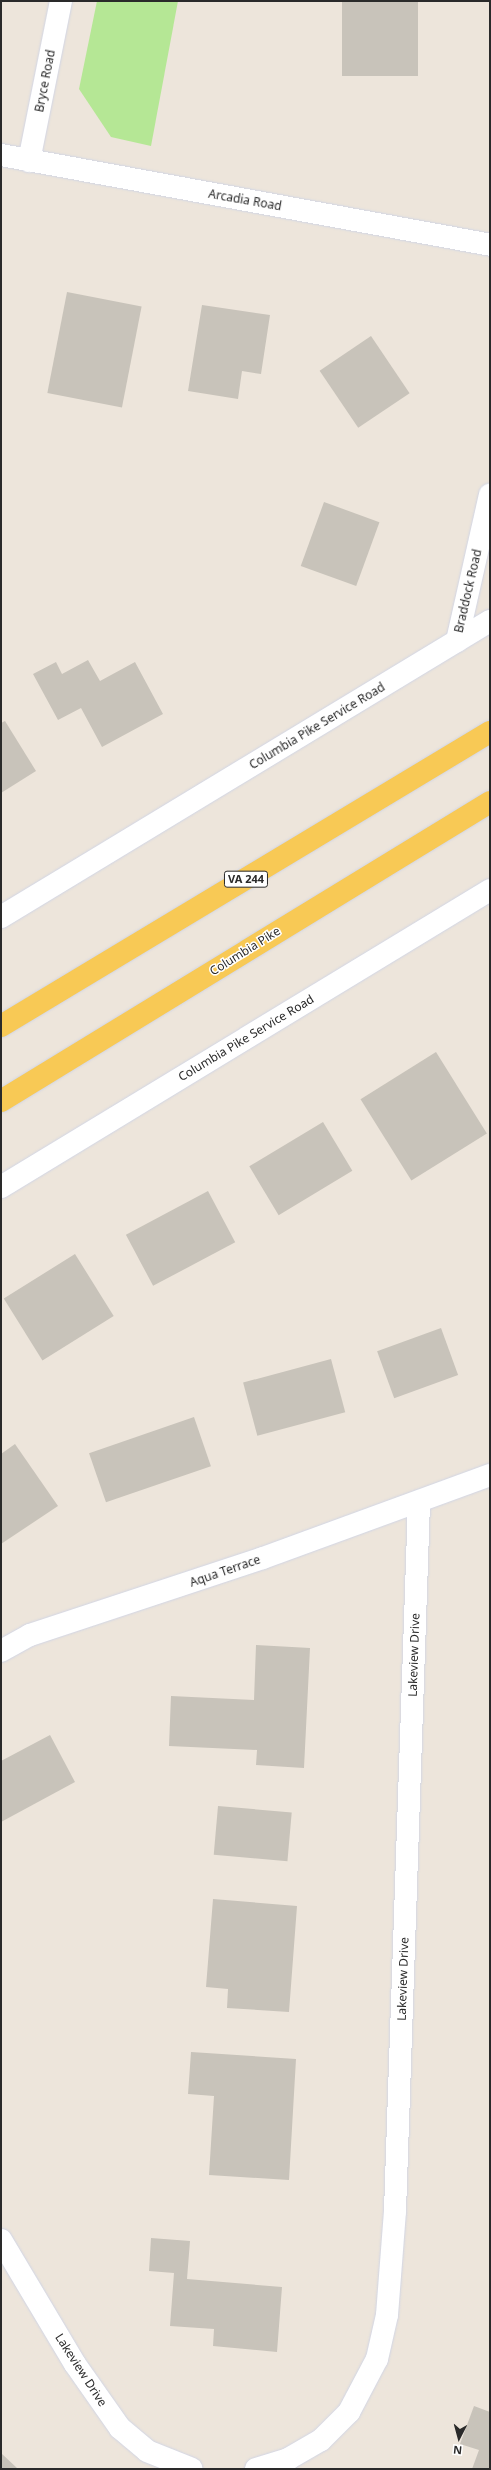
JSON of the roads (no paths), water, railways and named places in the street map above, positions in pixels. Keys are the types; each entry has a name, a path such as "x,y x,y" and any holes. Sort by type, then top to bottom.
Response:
{"main road":[{"name":"VA 244","path":"1,1026 490,732"},
{"name":"Columbia Pike","path":"1,1101 490,802"}],"street":[{"name":"Bryce Road","path":"29,160 62,1"},
{"name":"Arcadia Road","path":"1,155 490,245"},
{"name":"Braddock Road","path":"457,641 490,495"},
{"name":"Columbia Pike Service Road","path":"1,917 490,621"},
{"name":"Columbia Pike Service Road","path":"1,1187 490,890"},
{"path":"419,1502 490,1475"},
{"name":"Aqua Terrace","path":"1,1651 30,1635 419,1502"},
{"name":"Lakeview Drive","path":"256,2469 288,2459 321,2440 349,2412 377,2359 387,2315 396,2211 419,1502"},
{"name":"Aqua Terrace","path":"1,1633 30,1635"},
{"name":"Lakeview Drive","path":"1,2240 75,2364 120,2428 147,2451 192,2469"}]}
